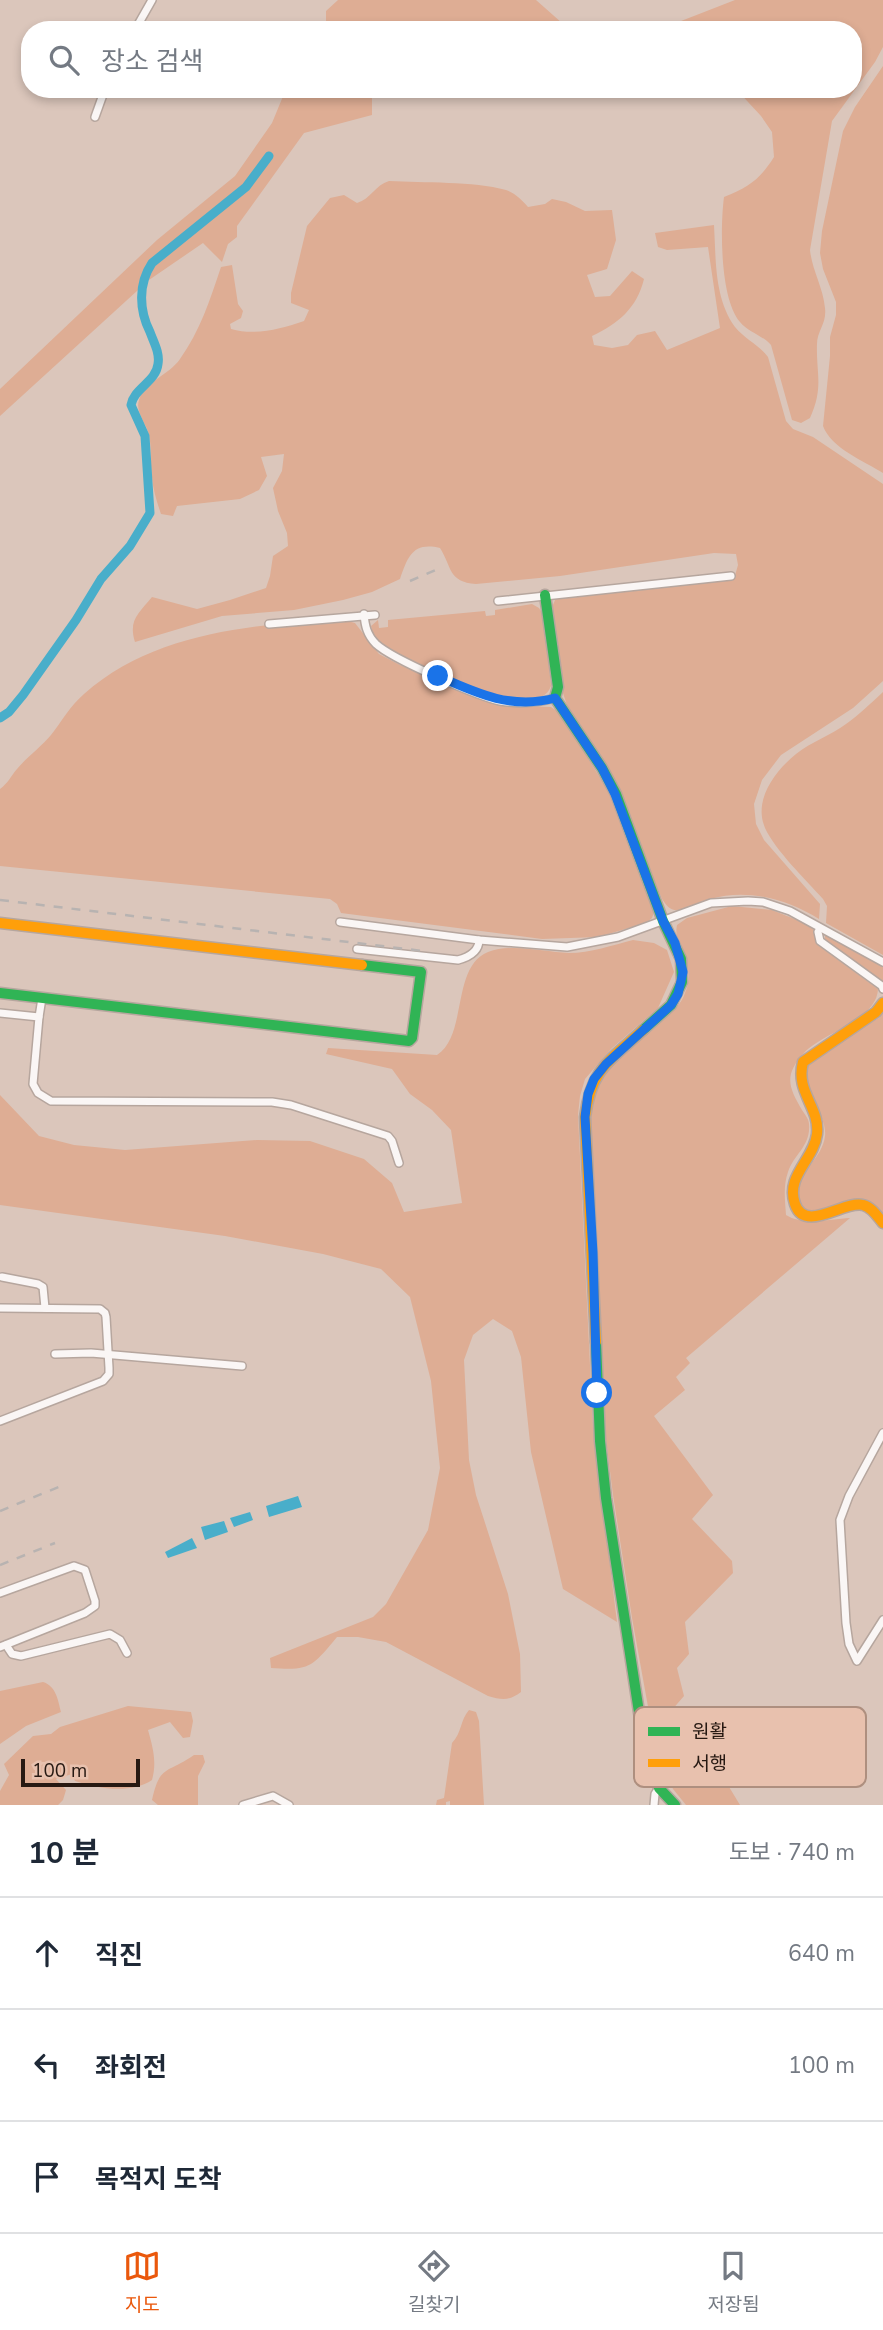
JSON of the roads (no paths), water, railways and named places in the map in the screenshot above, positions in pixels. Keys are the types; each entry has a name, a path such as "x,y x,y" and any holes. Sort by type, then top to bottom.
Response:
{"street":[{"path":"140,21 152,0"},
{"path":"95,117 102,98"},
{"path":"498,601 731,576"},
{"path":"545,595 558,687 555,698 602,768 615,794 663,921 681,959 682,982 678,994 666,1010 606,1064 594,1079 588,1094 585,1117 600,1441 639,1707"},
{"path":"363,614 369,635 377,645 390,654 438,676 500,701 540,702 555,698"},
{"path":"269,624 376,615"},
{"path":"340,922 539,946 581,946 618,937 711,903 733,900 763,902 790,911 883,962"},
{"path":"0,923 421,972 412,1038 409,1041 0,993"},
{"path":"818,932 820,941 883,989"},
{"path":"357,949 458,960 474,954 479,940"},
{"path":"42,998 32,1078 37,1093 46,1100 282,1103 388,1136 398,1163"},
{"path":"883,1003 876,1012 803,1062 799,1082 812,1107 817,1136 813,1148 797,1170 793,1188 797,1210 801,1214 816,1216 858,1204 865,1205 883,1223"},
{"path":"0,1013 39,1017"},
{"path":"2,1278 44,1287 45,1308"},
{"path":"0,1308 100,1309 105,1313 109,1374 103,1381 0,1421"},
{"path":"55,1354 91,1353 242,1366"},
{"path":"883,1433 849,1496 840,1520 846,1623 849,1644 857,1661 883,1620"},
{"path":"0,1593 75,1566 85,1570 95,1601 94,1606 85,1613 3,1646 12,1654 21,1656 110,1634 121,1640 127,1653"},
{"path":"654,1805 655,1794 659,1788 675,1805"},
{"path":"243,1805 273,1796 289,1805"}],"water":[{"path":"298,1496 302,1507 269,1517 266,1506"},
{"path":"250,1512 253,1520 234,1527 230,1518"},
{"path":"224,1521 228,1532 205,1540 201,1527"},
{"path":"192,1538 197,1548 168,1558 165,1552"}],"waterway":[{"path":"0,718 9,712 23,695 76,620 101,579 130,546 150,513 145,436 131,405 136,394 153,376 158,364 157,352 142,306 142,288 147,271 152,263 246,187 269,156"}],"railway":[{"path":"410,581 438,569"},
{"path":"0,900 423,951"},
{"path":"0,1511 66,1484"},
{"path":"0,1565 55,1543"}]}
